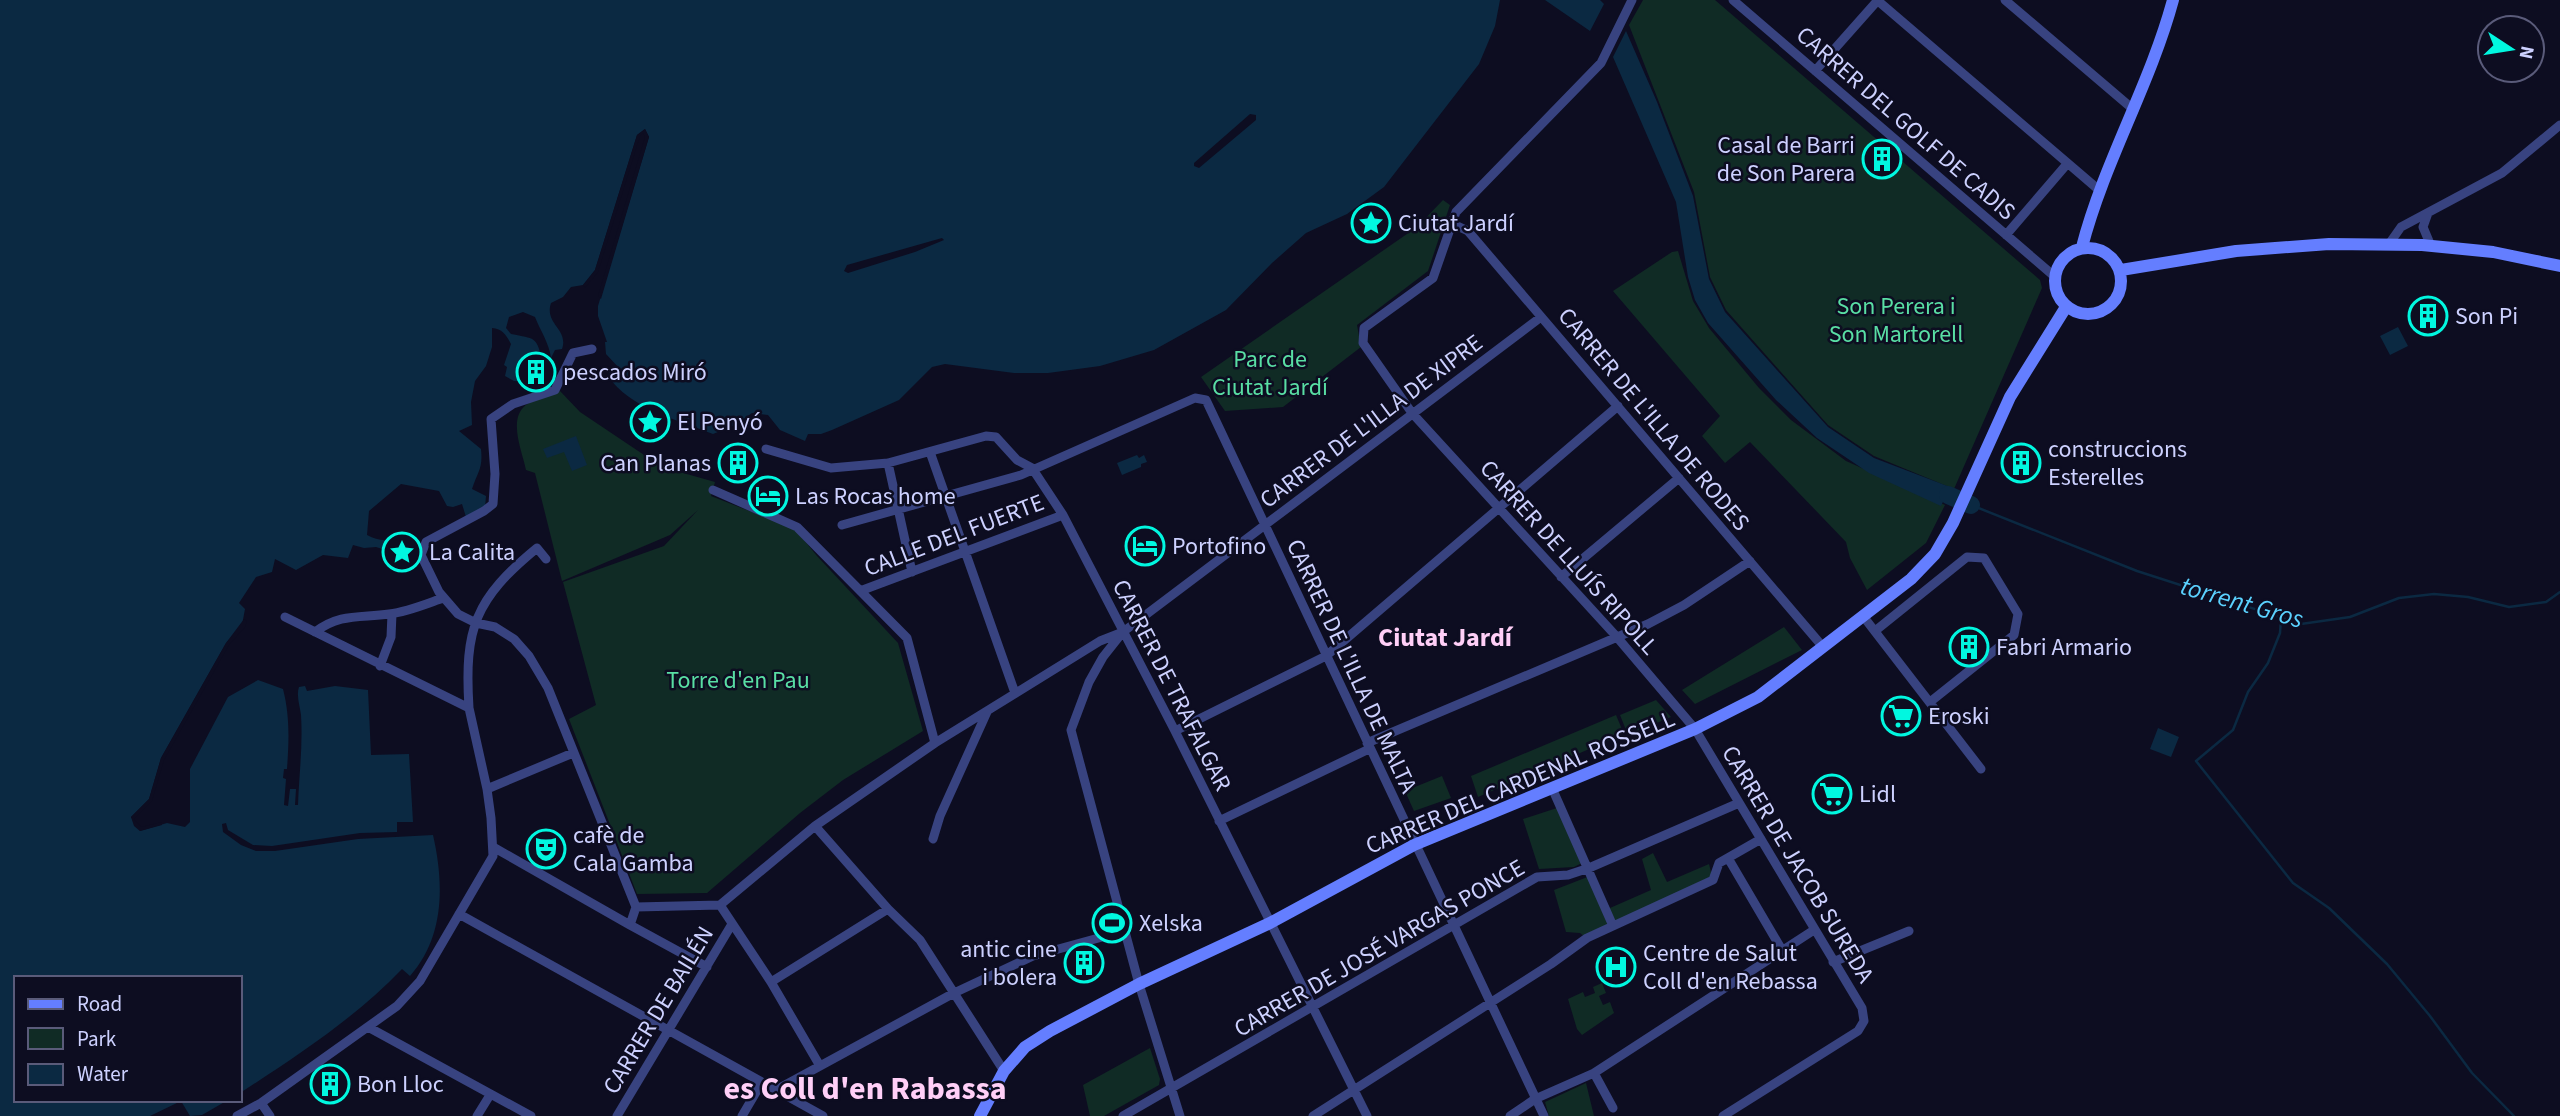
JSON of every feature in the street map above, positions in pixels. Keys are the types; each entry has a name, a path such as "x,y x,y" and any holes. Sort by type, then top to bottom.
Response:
{"street":[{"path":"1451,223 1456,212 1601,63 1632,0"},
{"path":"1815,71 1878,0 2099,190"},
{"path":"2005,0 2134,110"},
{"path":"2082,247 2099,190 2163,37 2173,0"},
{"name":"CARRER DEL GOLF DE CADIS","path":"1739,2 1815,71 2054,276"},
{"path":"2389,244 2401,227 2502,173 2560,125"},
{"path":"2006,234 2067,164"},
{"path":"2428,212 2423,228 2431,246"},
{"name":"CARRER DE L'ILLA DE RODES","path":"1451,223 1468,230 1823,647"},
{"name":"CARRER DE LLUÍS RIPOLL","path":"1451,223 1433,278 1364,328 1363,343 1412,413 1616,636 1695,729"},
{"path":"2120,270 2236,251 2329,244 2431,246 2493,252 2560,266"},
{"path":"2082,247 2102,250 2120,270 2119,292 2112,303 2092,314 2075,312 2066,307 2058,295 2054,276 2072,251 2082,247"},
{"name":"CARRER DEL CARDENAL ROSSELL","path":"980,1116 1004,1071 1025,1047 1050,1031 1139,984 1270,923 1415,845 1695,729 1758,697 1911,579 1935,554 1954,523 2010,397 2066,307"},
{"name":"CARRER DE L'ILLA DE XIPRE","path":"1123,632 1541,317"},
{"path":"592,349 573,353 557,387 513,404 491,419 495,474 493,504 484,512 426,542 421,555 443,598 458,614 506,633 530,656 548,688 636,907 630,925"},
{"name":"CARRER DE L'ILLA DE MALTA","path":"1032,468 1195,398 1206,400 1544,1116"},
{"path":"1175,731 1326,656 1618,406"},
{"name":"CARRER DE TRAFALGAR","path":"930,452 986,436 996,436 1017,460 1032,468 1063,515 1175,731 1367,1116"},
{"path":"766,449 831,468 889,467 930,452 1015,693"},
{"path":"889,467 912,572"},
{"path":"842,525 1021,475 1032,468"},
{"path":"1561,577 1679,478"},
{"path":"713,490 797,527 907,638 935,743"},
{"name":"CALLE DEL FUERTE","path":"860,591 1063,515"},
{"path":"237,1116 397,1006 420,981 493,856 487,789 469,708 467,670 470,644 476,622 490,594 508,572 537,548 545,559"},
{"path":"1875,631 1967,557 1983,558 2018,614 2014,635 1930,702"},
{"path":"1219,821 1368,746 1685,606 1750,561"},
{"path":"315,632 329,622 392,614 443,598"},
{"path":"380,666 391,637 392,614"},
{"path":"1863,616 1981,769"},
{"path":"285,617 469,708"},
{"path":"636,907 720,905 815,826 935,743 1100,641 1123,632"},
{"path":"1123,632 1103,657 1089,682 1071,730 1124,931 1180,1116"},
{"path":"933,839 940,817 987,712"},
{"name":"CARRER DE JACOB SUREDA","path":"1695,729 1862,1008 1864,1021 1858,1031 1723,1116"},
{"path":"487,789 573,752"},
{"path":"1552,788 1613,926"},
{"name":"CARRER DE JOSÉ VARGAS PONCE","path":"1123,1116 1537,877 1568,875 1589,868 1740,803"},
{"path":"815,826 888,909 920,940 1004,1071"},
{"path":"1313,1116 1491,1003 1587,938 1713,880 1719,863 1761,839"},
{"path":"493,847 707,967"},
{"path":"1728,858 1782,950"},
{"path":"720,905 771,982 820,1066"},
{"path":"771,982 888,909"},
{"path":"459,914 823,1116"},
{"name":"CARRER DE BAILÉN","path":"617,1116 732,924"},
{"path":"1510,1116 1535,1099 1594,1073 1814,930"},
{"path":"776,1090 954,993 1033,956 1124,931"},
{"path":"1833,962 1909,931"},
{"path":"368,1027 531,1116"},
{"path":"1594,1073 1613,1108"},
{"path":"742,1116 762,1082"},
{"path":"477,1116 490,1094"},
{"path":"261,1102 270,1116"}],"green space":[{"name":"Son Perera i Son Martorell","path":"1643,0 1715,0 2040,280 2042,288 1954,489 1874,456 1828,425 1726,310 1710,277 1694,192 1629,25"},
{"name":"Parc de Ciutat Jardí","path":"1443,200 1450,205 1428,271 1357,325 1361,347 1283,407 1225,411 1201,377 1417,227"},
{"path":"1678,251 1693,301 1709,328 1759,388 1791,420 1846,461 1945,505 1926,543 1867,590 1850,558 1846,542 1750,442 1725,463 1702,436 1720,416 1613,291 1672,252"},
{"name":"Torre d'en Pau","path":"560,391 580,412 662,467 715,482 711,496 795,529 898,643 923,731 843,780 707,893 637,894 569,719 596,705 563,582 664,546 698,510 670,535 562,581 535,473 526,470 517,434 518,416 522,409 529,403"},
{"path":"1784,627 1802,650 1695,704 1682,690"},
{"path":"1656,700 1671,717 1628,735 1620,715"},
{"path":"1616,715 1624,734 1478,797 1471,776"},
{"path":"1442,776 1451,798 1414,811 1405,791"},
{"path":"1557,808 1582,863 1574,867 1539,869 1523,819"},
{"path":"1653,853 1667,882 1709,864 1712,876 1585,937 1580,933 1566,932 1554,890 1590,876 1610,908 1651,890 1642,859"},
{"path":"1602,983 1606,993 1599,996 1603,1005 1610,1002 1614,1013 1582,1035 1577,1029 1568,999 1583,992 1585,997 1595,993 1593,987"},
{"path":"1150,1048 1160,1079 1159,1085 1104,1116 1090,1116 1083,1085"},
{"path":"1586,1083 1594,1116 1549,1116 1545,1102"}],"water":[{"path":"0,0 1500,0 1495,26 1479,64 1384,187 1347,214 1306,233 1226,310 1154,350 1100,366 1048,373 1014,373 945,364 932,367 899,400 832,430 821,434 808,434 805,441 780,430 768,415 752,413 735,425 713,434 641,405 628,397 608,376 611,367 617,372 619,368 606,354 607,342 598,316 598,306 649,137 645,129 637,135 595,270 583,285 571,287 563,297 551,303 551,316 562,336 562,349 555,350 551,358 535,317 523,312 509,317 506,328 511,334 536,342 542,359 535,352 517,370 528,382 514,381 505,376 507,367 504,365 511,344 504,333 492,328 492,347 486,366 475,381 471,402 472,425 459,431 481,449 481,466 472,489 486,496 485,508 466,517 462,504 447,506 439,491 401,484 369,511 367,535 381,540 396,538 395,553 376,547 353,545 348,558 323,555 296,570 275,559 272,572 256,577 239,603 245,609 242,625 226,643 161,758 149,799 131,817 140,831 167,823 185,827 190,822 190,769 228,697 258,680 283,689 288,729 287,769 284,769 283,778 286,779 284,805 288,806 290,789 296,789 295,805 298,805 302,738 299,687 305,686 307,691 335,686 368,690 371,755 409,754 413,822 397,822 397,832 360,833 272,846 253,845 228,830 226,823 222,824 223,832 241,845 256,851 275,851 358,839 433,835 439,872 439,909 436,927 421,961 410,976 402,969 345,1020 242,1092 242,976 14,976 14,1102 179,1102 150,1116 0,1116"},
{"path":"1545,0 1600,0 1604,4 1590,31"},
{"path":"1626,31 1693,196 1709,279 1725,312 1828,427 1874,458 1950,487 1941,506 1869,473 1817,438 1776,400 1708,323 1695,300 1688,277 1676,202 1613,57"},
{"path":"2398,327 2408,346 2390,355 2380,336"},
{"path":"576,436 587,465 572,471 564,452 547,458 543,449"},
{"path":"1137,455 1139,458 1144,455 1147,462 1122,475 1117,463"},
{"path":"2158,728 2179,737 2171,757 2150,749"},
{"path":"182,1102 225,1102 202,1115 190,1116"}],"pier":[{"path":"1250,114 1256,115 1256,120 1199,168 1194,166 1194,163"},
{"path":"645,129 649,137 601,299 598,296 645,137 643,133 598,272 585,288 583,285 595,270 637,135"},
{"path":"942,238 944,240 915,252 848,273 844,271 847,265"},
{"path":"244,619 247,621 245,627 229,645 164,760 152,801 134,819 141,827 162,822 162,825 140,831 134,826 131,817 149,799 161,758 226,643"}],"waterway":[{"path":"1948,495 1971,505"},
{"name":"torrent Gros","path":"1971,505 2137,571 2301,624 2350,617 2399,598 2434,594 2468,597 2509,607 2546,602 2560,592"},
{"path":"2281,618 2280,633 2268,663 2248,692 2233,730 2196,761 2293,883 2329,908 2387,964 2472,1073 2514,1116"}],"place":[{"name":"Casal de Barri de Son Parera","path":"1882,159"},
{"name":"Ciutat Jardí","path":"1371,223"},
{"name":"Son Pi","path":"2428,316"},
{"name":"pescados Miró","path":"536,372"},
{"name":"El Penyó","path":"650,422"},
{"name":"Can Planas","path":"738,463"},
{"name":"construccions Esterelles","path":"2021,463"},
{"name":"Las Rocas home","path":"768,496"},
{"name":"Portofino","path":"1145,546"},
{"name":"La Calita","path":"402,552"},
{"name":"Fabri Armario","path":"1969,647"},
{"name":"Eroski","path":"1901,716"},
{"name":"Lidl","path":"1832,794"},
{"name":"cafè de Cala Gamba","path":"546,849"},
{"name":"Xelska","path":"1112,923"},
{"name":"antic cine i bolera","path":"1084,963"},
{"name":"Centre de Salut Coll d'en Rebassa","path":"1616,967"},
{"name":"Bon Lloc","path":"330,1084"}],"district":[{"name":"Ciutat Jardí","path":"1445,637"},
{"name":"es Coll d'en Rabassa","path":"865,1088"}]}
